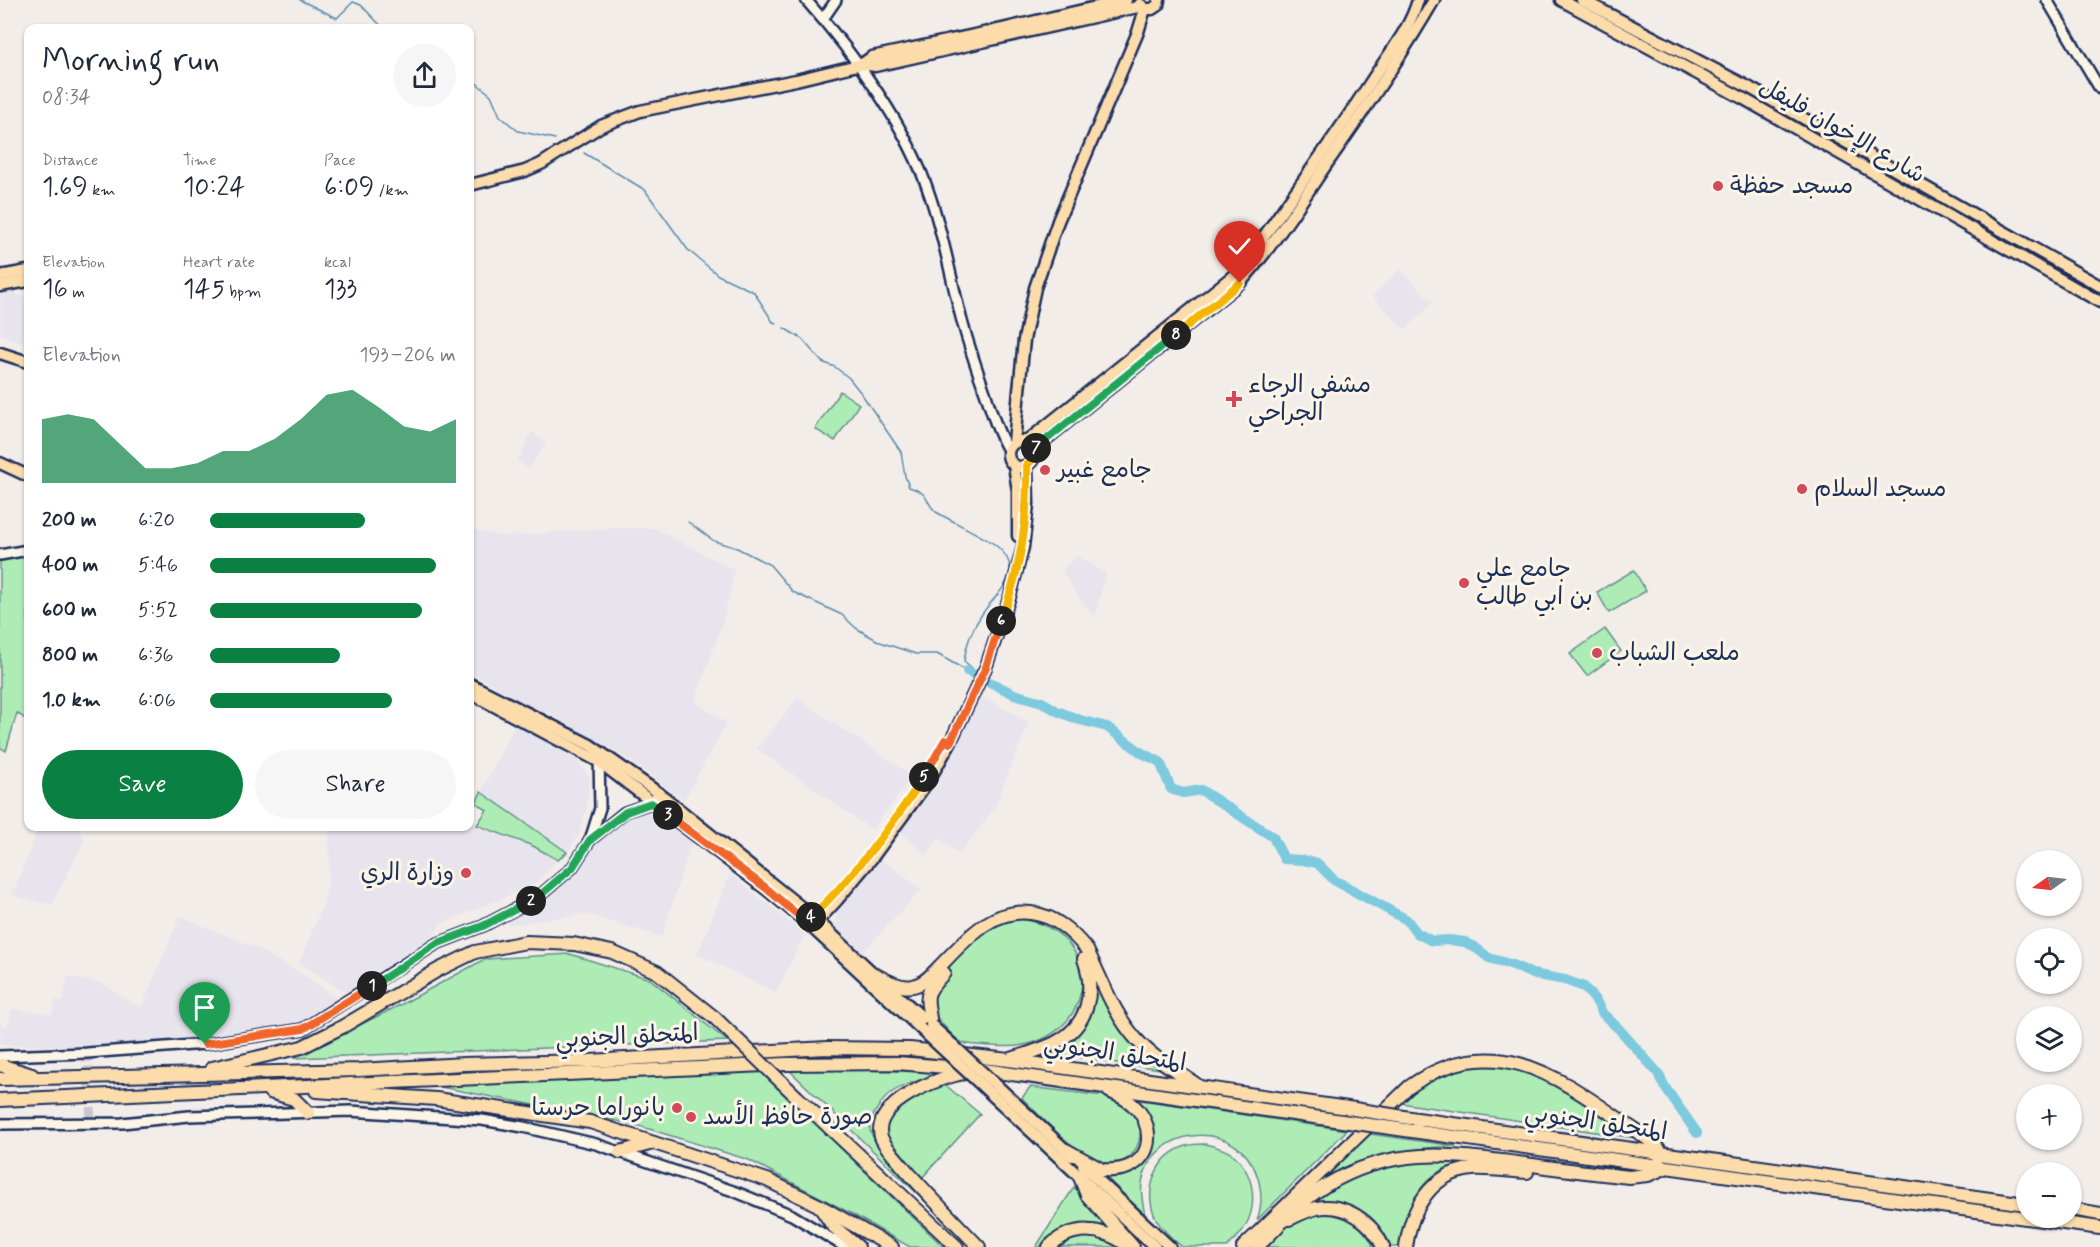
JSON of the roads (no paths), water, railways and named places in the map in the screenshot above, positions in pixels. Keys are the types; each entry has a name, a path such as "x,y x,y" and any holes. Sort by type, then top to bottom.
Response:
{"highway":[{"path":"870,972 904,986 918,985 980,927 998,916 1016,912 1035,913 1068,928 1084,951 1116,1010 1132,1034 1153,1055 1201,1087"},
{"path":"926,1027 930,988 978,937 998,925 1025,920 1050,924 1072,939 1084,951 1090,986 1086,1008 1070,1032 1053,1044 1008,1060"},
{"path":"0,1079 190,1073 302,1047 342,1027 438,970 476,952 526,942 574,944 612,952 657,972 715,1018 957,1247"},
{"name":"المتحلق الجنوبي","path":"190,1073 589,1061 827,1048 910,1050 1008,1060 2016,1203"},
{"path":"1243,1247 1409,1087 1436,1071 1461,1063 1500,1060 1519,1063 1552,1075 1654,1143 1660,1153 1662,1167 1648,1175 1629,1177 1457,1155 1402,1158 1366,1167 1337,1179 1313,1194 1257,1247"},
{"name":"المتحلق الجنوبي","path":"0,1100 838,1062 897,1063 984,1070 2016,1216"},
{"path":"0,1065 39,1078"},
{"path":"979,1247 897,1159 883,1142 880,1132 881,1125 890,1110 902,1098 945,1078 984,1070"},
{"path":"1100,1086 1133,1104 1144,1117 1149,1134 1146,1150 1137,1162 1123,1169 1083,1173 1087,1195 1131,1247"},
{"path":"291,1087 333,1093 406,1096 467,1102 590,1122 767,1180 820,1206 892,1247"},
{"path":"254,1089 294,1099 308,1113"},
{"path":"620,1152 654,1143"},
{"path":"1066,1150 1106,1170"},
{"path":"1406,1247 1411,1222 1422,1199 1433,1186 1451,1175 1478,1169 1536,1172 1564,1170"},
{"path":"820,1206 833,1226 858,1247"},
{"path":"1283,1222 1318,1208 1341,1209 1358,1216 1367,1224 1383,1247"},
{"path":"2082,1211 2100,1214"},
{"name":"المتحلق الجنوبي","path":"2082,1226 2100,1228"},
{"path":"1049,1247 1066,1234 1085,1230 1104,1233 1131,1247"}],"main road":[{"path":"474,184 525,171 541,164 601,126 640,111 796,80 860,64 872,57 1126,0"},
{"path":"1151,4 1058,220 1035,288 1020,370 1020,445 1032,460 1020,467 1009,461 1020,445 1233,276 1249,258 1354,108 1404,30 1418,0"},
{"path":"1020,445 1240,283 1290,219 1370,102 1434,0"},
{"name":"شارع الإخوان فليفل","path":"1561,0 1744,99 2100,302"},
{"name":"شارع الإخوان فليفل","path":"1582,0 1750,88 2100,286"},
{"path":"860,64 875,66 1151,4"},
{"path":"0,276 24,272"},
{"path":"0,286 24,282"},
{"path":"0,353 24,361"},
{"path":"0,463 24,474"},
{"path":"984,665 1017,546 1018,491 1014,465"},
{"path":"812,921 837,900 929,780 984,665 1010,596 1023,547 1028,504 1027,465"},
{"path":"0,470 24,481"},
{"path":"474,686 590,745 651,803 768,885"},
{"path":"474,695 599,756 660,794 812,921 870,972 888,993"},
{"path":"812,921 1083,1173 1170,1247"},
{"path":"992,1088 1066,1150 1083,1173 1155,1247"}],"street":[{"path":"806,0 860,64 909,144 919,165 940,231 962,321 1001,438 1020,445"},
{"path":"823,19 836,0"},
{"path":"2047,0 2100,89"},
{"path":"0,555 24,551"},
{"path":"0,1056 87,1053 205,1044 303,1029 436,944 483,926 538,897 572,868 590,840 600,808 599,756"},
{"path":"590,840 626,812 651,803 660,794"},
{"path":"0,1124 122,1123 189,1116 350,1111 482,1120 597,1144 736,1192 792,1215 845,1247"}],"waterway":[{"path":"300,0 337,18 353,2 361,5 379,24"},
{"path":"474,81 491,95 500,116 518,131 555,139"},
{"path":"584,153 645,190 688,250 718,275 754,292 773,322 776,323"},
{"path":"784,328 802,339 822,362 835,367 849,378 861,393 901,452 909,487 921,492 936,512 994,544 1009,563 1010,572 1007,581 978,620 966,648 964,661 972,668 973,674"},
{"path":"688,522 714,541 737,548 770,565 793,592 842,615 856,628 880,642 916,654 937,654 967,671"},
{"path":"967,671 1014,694 1042,702 1080,720 1107,727 1142,753 1160,762 1171,789 1183,793 1201,790 1273,837 1284,859 1317,863 1334,880 1407,920 1417,933 1432,941 1465,942 1489,958 1513,965 1532,974 1565,980 1584,987 1603,1014 1658,1073 1666,1089 1697,1133"}],"tunnel":[{"path":"87,1053 91,1122"}],"place":[{"name":"مسجد حفظة","path":"1718,186"},
{"name":"مشفى الرجاء الجراحي","path":"1234,399"},
{"name":"جامع غبير","path":"1045,470"},
{"name":"مسجد السلام","path":"1802,489"},
{"name":"جامع علي بن ابي طالب","path":"1464,583"},
{"name":"ملعب الشباب","path":"1597,653"},
{"name":"وزارة الري","path":"466,873"},
{"name":"بانوراما حرستا","path":"677,1108"},
{"name":"صورة حافظ الأسد","path":"691,1117"}]}
